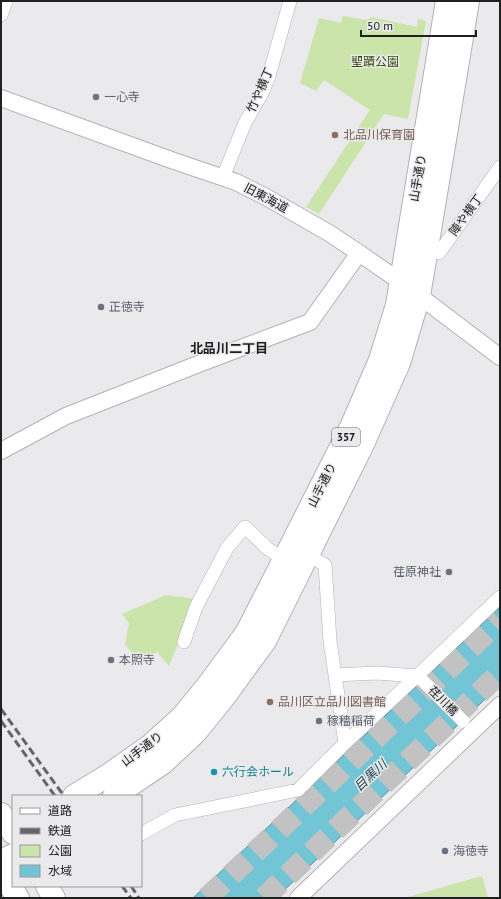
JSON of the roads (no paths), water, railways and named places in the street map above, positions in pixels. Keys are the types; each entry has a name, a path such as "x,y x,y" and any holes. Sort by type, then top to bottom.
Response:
{"highway":[{"name":"山手通り","path":"76,795 107,776 151,745 182,717 208,685 247,632 351,427 380,360 397,305 447,1"},
{"name":"山手通り","path":"115,795 163,763 195,733 225,696 265,641 363,444 396,370 419,296 468,1"},
{"path":"1,814 12,830"},
{"path":"1,838 12,832"},
{"path":"1,861 12,856"},
{"path":"1,871 18,898"},
{"path":"48,887 54,898"}],"street":[{"path":"1,15 6,1"},
{"name":"竹や横丁","path":"223,177 245,123 262,94 268,79 290,1"},
{"name":"旧東海道","path":"1,98 174,161 223,177 266,197 329,233 359,253 401,282 500,357"},
{"name":"陣や横丁","path":"426,250 439,253 500,168"},
{"path":"1,451 66,416 310,322 359,253"},
{"path":"184,642 196,606 227,548 245,527 267,548 284,560"},
{"path":"308,555 325,565 330,641 345,743"},
{"path":"142,833 175,815 298,790 345,743 420,678 500,597"},
{"path":"334,675 377,673 420,678"},
{"name":"荏川橋","path":"420,678 468,727"},
{"path":"298,898 468,727 500,706"}],"water":[{"name":"目黒川","path":"500,607 500,685 276,898 193,898"}],"tunnel":[{"path":"207,898 500,620"},
{"path":"264,898 500,673"}],"railway":[{"path":"1,709 63,795"},
{"path":"1,721 54,795"},
{"path":"123,887 131,898"},
{"path":"132,887 139,898"}],"place":[{"name":"一心寺","path":"96,97"},
{"name":"北品川保育園","path":"335,135"},
{"name":"正徳寺","path":"101,307"},
{"name":"荏原神社","path":"449,572"},
{"name":"本照寺","path":"111,660"},
{"name":"品川区立品川図書館","path":"270,702"},
{"name":"稼穡稲荷","path":"319,721"},
{"name":"六行会ホール","path":"214,772"},
{"name":"海徳寺","path":"445,851"}],"district":[{"name":"北品川二丁目","path":"229,348"}],"park label":[{"name":"聖蹟公園","path":"375,62"}]}
